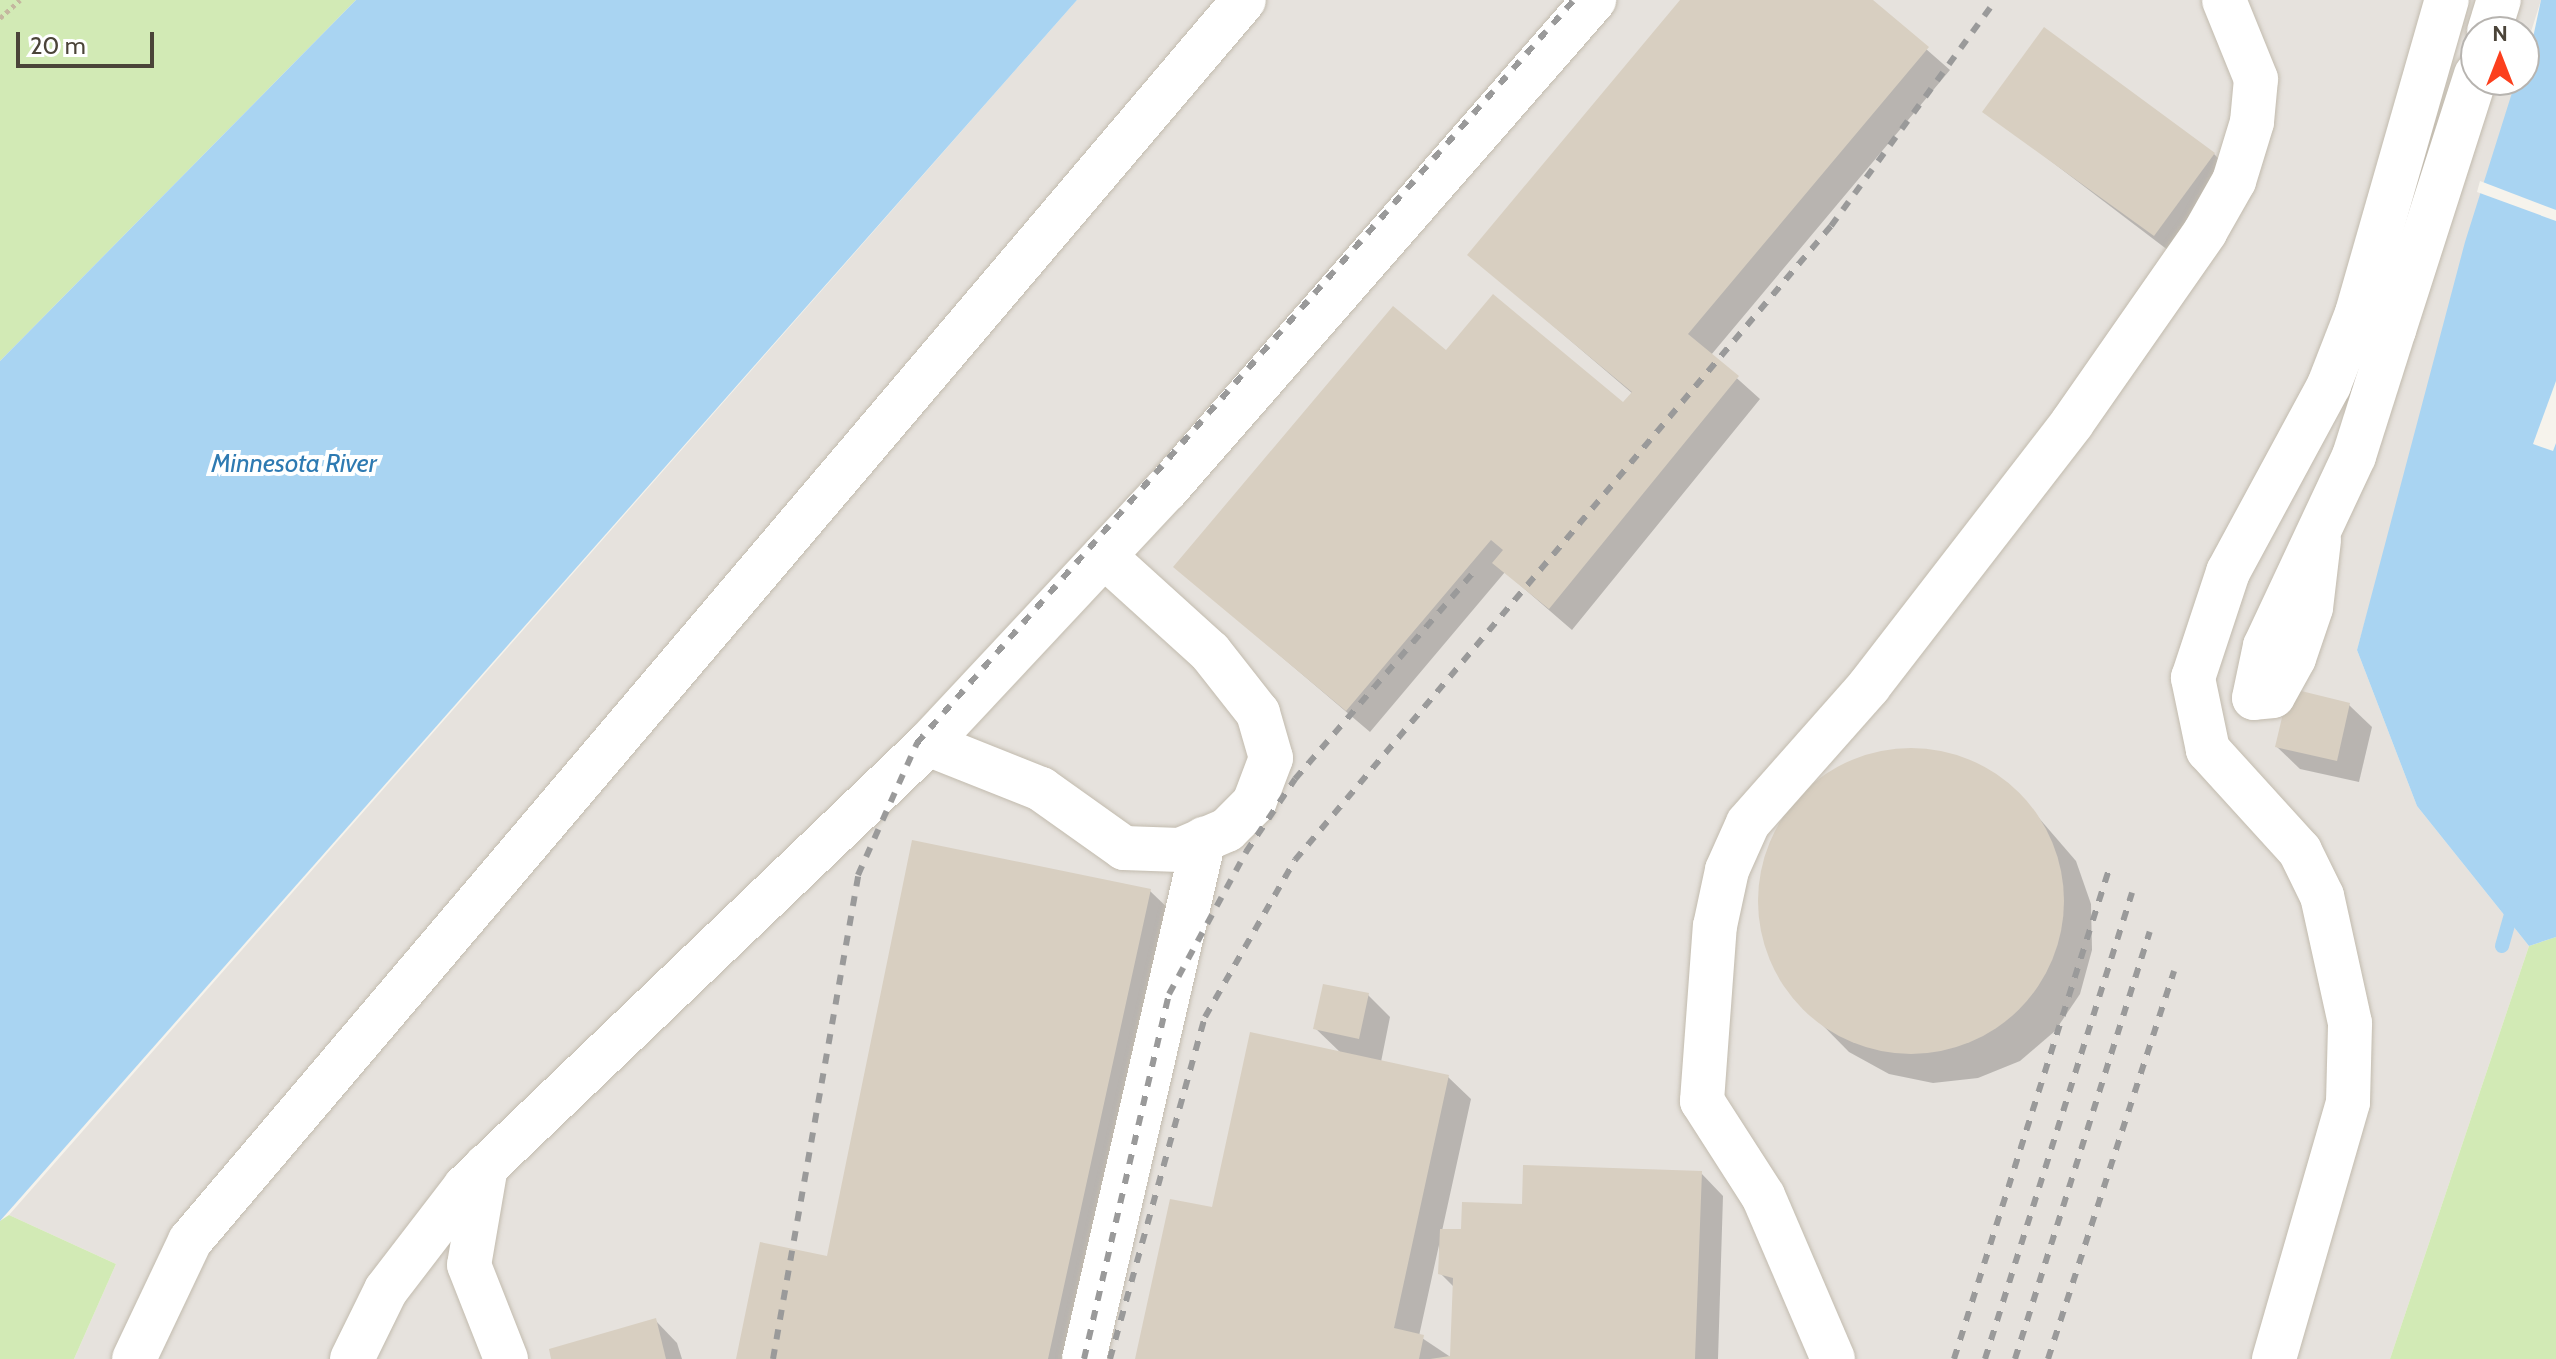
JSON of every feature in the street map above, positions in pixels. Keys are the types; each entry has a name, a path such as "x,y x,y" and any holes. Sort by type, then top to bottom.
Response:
{"lane":[{"path":"134,1359 190,1241 1244,0"},
{"path":"352,1359 386,1290 486,1166 928,744 1104,556 1594,0"},
{"path":"1833,1359 1763,1196 1702,1101 1715,926 1727,870 1748,823 1869,686 2072,423 2205,232 2234,181 2253,107 2256,79 2224,0"},
{"path":"2274,1359 2348,1102 2350,1023 2322,896 2300,851 2208,750 2193,678 2228,572 2333,375 2447,0"},
{"path":"2319,540 2394,330 2469,96"},
{"path":"2333,375 2374,358 2394,330"},
{"path":"928,744 1041,789 1124,848 1180,850 1204,839 1254,803 1271,758 1258,713 1210,652 1104,556"},
{"path":"1084,1359 1204,839"},
{"path":"486,1166 469,1265 506,1359"},
{"path":"386,1290 426,1257 450,1254 469,1265"}],"path":[{"path":"0,18 20,0"}],"shaded area":[{"path":"1077,0 2541,0 2536,16 2460,16 2460,96 2512,96 2357,650 2417,806 2529,946 2390,1359 74,1359 116,1264 9,1215"}],"green space":[{"path":"0,0 356,0 0,361"},
{"path":"2556,937 2556,1359 2390,1359 2529,946"},
{"path":"9,1215 116,1264 74,1359 0,1359 0,1221"}],"water":[{"name":"Minnesota River","path":"356,0 1077,0 0,1221 0,361"},
{"path":"2541,0 2556,0 2556,937 2529,946 2417,806 2357,650 2465,242 2511,96 2540,96 2538,16"}],"pier":[{"path":"2480,181 2556,210 2556,221 2477,192"},
{"path":"2556,381 2556,443 2553,451 2533,444"}],"building":[{"path":"1680,0 1873,0 1929,47 1688,334 1739,376 1549,609 1492,563 1503,550 1491,540 1346,711 1173,567 1393,306 1446,350 1493,294 1623,402 1632,392 1467,255"},
{"path":"2044,27 2215,153 2154,236 1982,112"},
{"path":"2289,688 2350,703 2337,761 2275,747"},
{"path":"1911,748 1941,751 1969,760 1996,774 2019,793 2038,816 2052,843 2061,871 2064,901 2061,931 2052,959 2038,986 2019,1009 1996,1028 1969,1042 1941,1051 1911,1054 1881,1051 1853,1042 1826,1028 1803,1009 1784,986 1770,959 1761,931 1758,901 1761,871 1770,843 1784,816 1803,793 1826,774 1853,760 1881,751"},
{"path":"912,840 1151,889 1048,1359 736,1359 760,1242 827,1256"},
{"path":"1323,984 1369,993 1359,1039 1313,1029"},
{"path":"1250,1032 1449,1075 1394,1328 1424,1335 1419,1359 1135,1359 1170,1199 1212,1207"},
{"path":"1523,1165 1702,1171 1695,1359 1430,1359 1450,1356 1453,1278 1438,1274 1440,1229 1461,1229 1462,1202 1522,1204"},
{"path":"656,1318 666,1359 551,1359 549,1349"}],"waterway":[{"path":"2502,946 2514,904"}],"railway":[{"path":"773,1359 858,875 917,743 1574,0"},
{"path":"1110,1359 1205,1017 1295,860 1831,226 1996,0"},
{"path":"1084,1359 1169,994 1246,852 1295,779 1472,574"},
{"path":"1954,1359 2110,866"},
{"path":"1985,1359 2132,893"},
{"path":"2015,1359 2150,932"},
{"path":"2048,1359 2174,971"}]}
